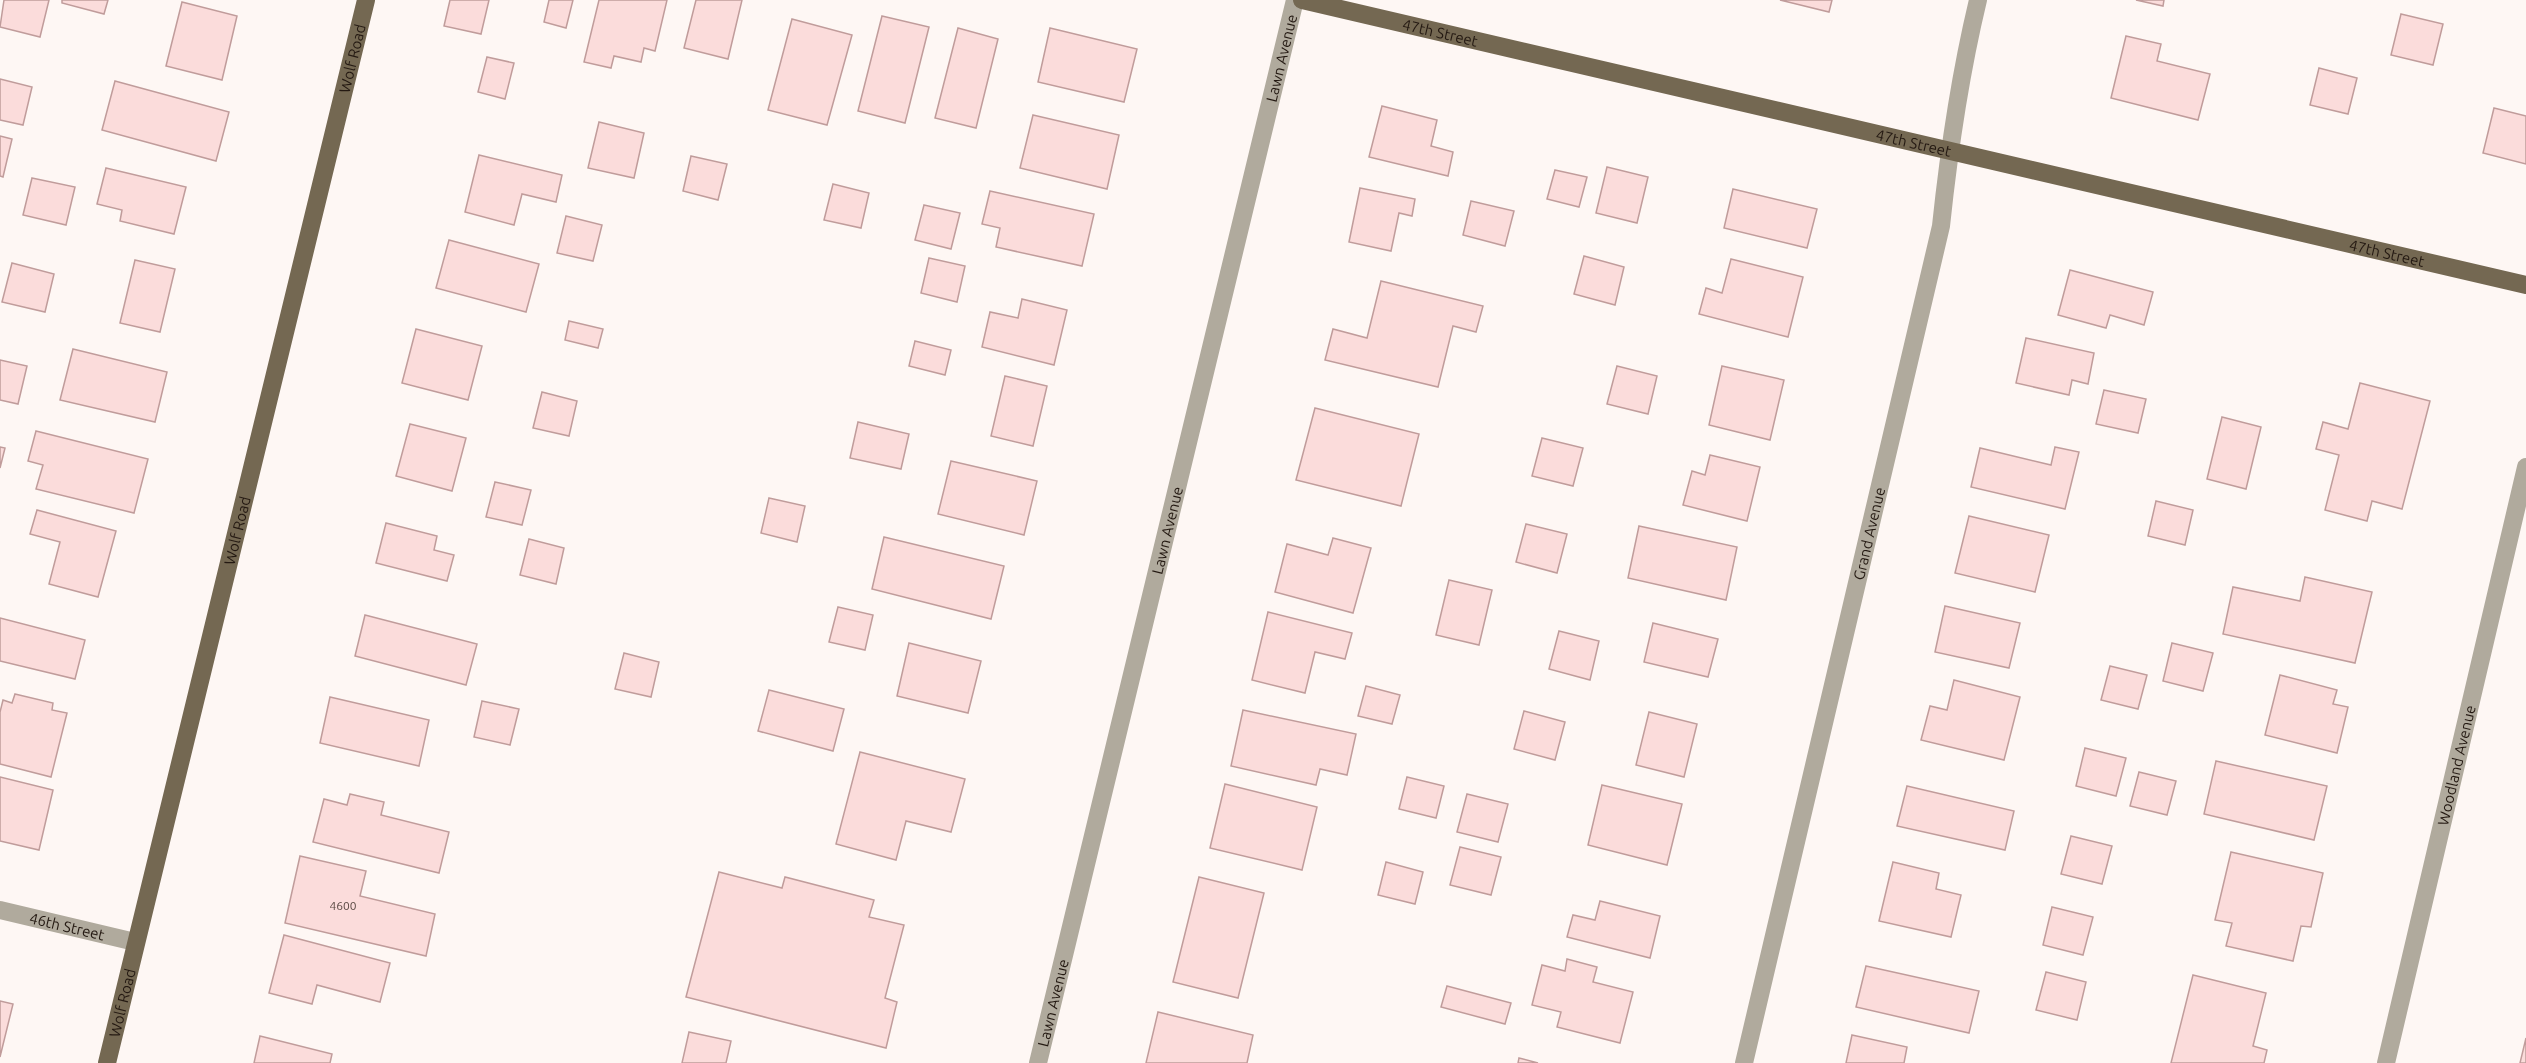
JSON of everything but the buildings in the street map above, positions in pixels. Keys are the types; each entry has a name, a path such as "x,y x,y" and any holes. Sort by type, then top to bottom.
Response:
{"main road":[{"name":"Wolf Road","path":"107,1063 366,0"},
{"name":"47th Street","path":"1302,0 2526,285"}],"street":[{"name":"Lawn Avenue","path":"1038,1063 1295,0"},
{"name":"Grand Avenue","path":"1744,1063 1941,226 1949,150 1967,46 1978,0"},
{"name":"Woodland Avenue","path":"2386,1063 2526,468"},
{"name":"46th Street","path":"0,910 135,942"}]}
